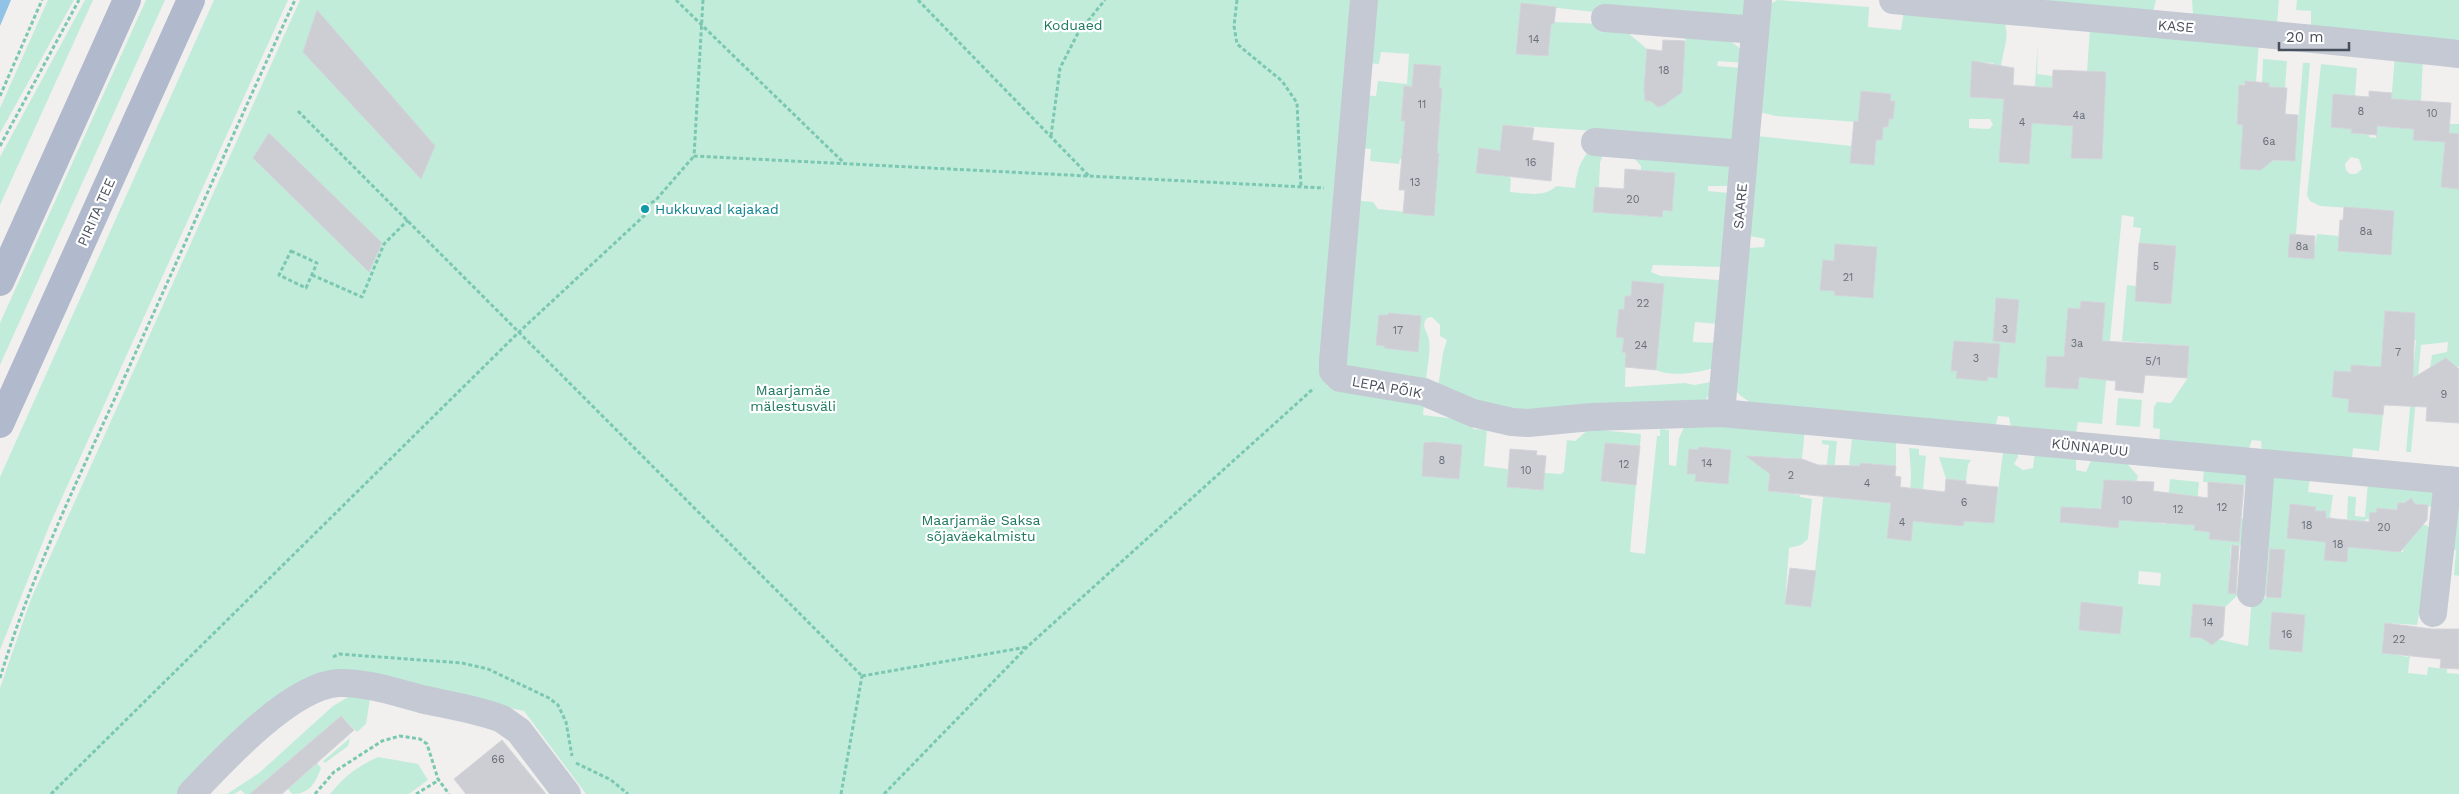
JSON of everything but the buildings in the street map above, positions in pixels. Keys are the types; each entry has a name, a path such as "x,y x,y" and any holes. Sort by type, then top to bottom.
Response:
{"main road":[{"path":"0,282 127,0"},
{"name":"PIRITA TEE","path":"0,424 191,0"}],"street":[{"name":"LEPA PÕIK","path":"1364,0 1333,371 1340,378 1424,392 1473,413 1512,422 1528,423 1591,417 1721,413"},
{"name":"SAARE","path":"1721,413 1758,0"},
{"name":"KASE","path":"1892,0 2120,22 2255,32 2459,54"},
{"path":"1605,18 1755,30"},
{"path":"1595,142 1744,154"},
{"name":"KÜNNAPUU","path":"1721,413 2454,481"},
{"path":"2251,593 2262,464"},
{"path":"2433,613 2454,481"},
{"path":"191,794 237,749 294,701 316,687 341,683 369,687 502,719 519,731 568,794"}],"path":[{"path":"0,96 42,0"},
{"path":"0,146 79,0"},
{"path":"0,678 8,651 52,536 244,108 296,0"},
{"path":"676,0 844,162"},
{"path":"51,794 519,332 645,215 646,205 655,201 694,156 704,0"},
{"path":"918,0 1090,176"},
{"path":"1051,136 1060,68 1078,33 1105,0"},
{"path":"1237,0 1234,26 1237,44 1282,80 1297,104 1301,187"},
{"path":"298,111 862,676"},
{"path":"694,156 844,162 1347,189"},
{"path":"312,275 362,297 384,244 408,220"},
{"path":"291,251 318,263 312,275 306,288 279,275 291,251"},
{"path":"884,794 1027,647 1333,371"},
{"path":"862,676 1027,647"},
{"path":"841,794 862,676"},
{"path":"315,794 334,772 382,741 400,736 420,739 427,744 439,780 449,794"},
{"path":"416,794 439,780"}],"green space":[{"path":"48,0 74,0 0,133 0,108"},
{"path":"85,0 93,0 0,205 0,157"},
{"path":"146,0 165,0 0,365 0,323"},
{"path":"214,0 288,0 50,524 0,650 0,477"},
{"name":"Maarjamäe mälestusväli","path":"300,0 1364,0 1333,371 1327,386 1424,405 1423,415 1473,421 1473,429 1487,430 1484,466 1508,469 1507,487 1543,490 1544,473 1561,474 1564,471 1567,440 1575,441 1589,429 1641,434 1640,446 1605,443 1601,481 1636,485 1630,552 1645,554 1657,436 1660,436 1660,429 1669,430 1669,465 1676,466 1679,438 1686,423 1805,428 1802,459 1781,457 1763,466 1765,471 1770,472 1768,491 1800,495 1800,497 1812,499 1808,539 1801,545 1789,548 1785,604 1811,607 1829,445 1822,444 1822,440 1837,441 1832,496 1858,490 1858,500 1892,503 1887,538 1908,540 1911,473 1909,448 1919,449 1919,455 1926,456 1921,511 1964,516 1980,522 1994,523 2003,452 2018,454 2014,464 2023,470 2033,468 2035,451 2076,456 2076,470 2086,472 2092,458 2124,460 2138,476 2135,487 2104,480 2100,514 2096,526 2118,528 2119,517 2166,524 2170,479 2199,482 2195,530 2210,532 2209,539 2232,518 2245,519 2243,546 2231,545 2228,592 2239,594 2225,607 2193,604 2206,640 2211,643 2217,639 2248,646 2252,596 2267,598 2259,584 2267,476 2310,477 2308,492 2333,495 2330,517 2333,518 2331,537 2347,562 2351,520 2347,519 2348,496 2356,497 2355,516 2365,517 2368,482 2435,487 2436,505 2428,507 2428,505 2415,504 2411,498 2405,503 2398,503 2397,510 2377,508 2376,513 2370,512 2369,519 2366,519 2363,524 2367,549 2403,552 2405,523 2426,525 2432,530 2426,598 2419,614 2417,625 2385,623 2382,652 2408,657 2410,654 2408,673 2427,675 2428,667 2447,669 2447,673 2459,674 2459,794 586,794 524,711 344,674 178,794 0,794 0,688 31,599","holes":["2139,571 2161,573 2160,586 2138,584"]},
{"path":"1371,0 1749,0 1744,19 1603,13 1521,4 1516,54 1548,56 1551,24 1555,22 1602,24 1622,28 1647,49 1645,101 1652,101 1660,106 1670,100 1671,93 1681,93 1686,35 1725,39 1732,42 1742,52 1742,63 1718,61 1717,66 1742,68 1734,140 1503,125 1501,145 1511,146 1508,177 1511,178 1510,192 1534,194 1546,192 1556,186 1575,188 1579,167 1587,153 1591,149 1605,150 1600,163 1599,187 1595,187 1593,212 1662,217 1663,210 1672,210 1675,173 1641,170 1641,166 1632,156 1732,160 1729,186 1708,186 1708,191 1728,193 1722,267 1653,265 1651,272 1661,276 1719,280 1718,324 1695,322 1693,339 1693,342 1717,343 1713,368 1684,374 1656,370 1631,296 1625,296 1624,310 1619,310 1616,337 1624,338 1622,352 1626,353 1625,387 1685,383 1694,385 1711,382 1713,391 1704,401 1519,415 1438,387 1447,340 1440,336 1440,325 1432,317 1427,318 1424,324 1429,345 1426,385 1341,365 1353,200 1373,202 1378,209 1434,215 1436,190 1432,162 1400,159 1399,164 1370,161 1371,149 1358,148 1363,95 1376,96 1378,81 1407,84 1409,54 1381,52 1379,64 1366,63","holes":["1414,64 1440,66 1439,88 1442,89 1439,122 1427,121 1426,135 1404,133 1405,121 1401,120 1404,86 1412,87"]},
{"path":"1777,0 1869,7 1868,27 1901,30 1904,10 2003,19 2006,30 2006,42 2001,66 1993,66 1993,63 1972,62 1970,97 2011,100 2029,164 2038,43 2037,74 2052,76 2051,106 2073,126 2071,158 2102,159 2106,73 2087,72 2090,28 2259,42 2256,82 2239,85 2237,123 2243,125 2267,160 2295,161 2303,63 2310,63 2296,234 2290,234 2313,259 2317,234 2339,236 2338,247 2348,248 2394,211 2320,206 2310,201 2307,195 2321,64 2357,68 2355,96 2333,94 2331,127 2352,129 2352,133 2369,135 2369,137 2376,138 2377,126 2389,127 2395,55 2423,58 2421,101 2415,101 2413,140 2449,135 2450,124 2459,124 2459,367 2454,367 2448,360 2430,368 2432,355 2447,352 2448,342 2421,345 2411,452 2406,452 2416,340 2413,339 2415,314 2385,311 2381,367 2352,365 2351,372 2334,371 2332,397 2349,399 2348,412 2383,415 2379,451 2353,448 2352,460 2262,453 2261,441 2252,440 2248,451 2159,445 2160,429 2153,428 2154,407 2157,402 2171,403 2187,379 2189,346 2122,341 2127,285 2136,286 2135,301 2171,304 2176,246 2139,243 2141,228 2133,227 2134,217 2122,215 2102,424 2078,422 2076,433 2011,427 2009,417 1998,416 1993,428 1754,405 1741,396 1736,391 1748,248 1764,247 1765,239 1750,236 1757,136 1852,146 1874,164 1876,140 1883,127 1888,127 1889,119 1893,119 1895,102 1890,101 1891,94 1862,91 1858,122 1776,116 1759,112 1769,5","holes":["1969,119 1990,119 1993,125 1989,129 1969,128","2351,157 2359,159 2362,169 2356,174 2350,174 2346,170 2345,164"]},
{"path":"2048,0 2156,0 2153,12 2047,5"},
{"path":"2192,0 2279,0 2277,24 2193,15"},
{"path":"2297,0 2459,0 2459,44 2311,28 2311,11 2296,10"},
{"path":"2263,59 2287,61 2285,88 2269,87 2262,83"},
{"path":"2118,398 2142,400 2140,427 2116,425"},
{"path":"1852,439 1896,442 1896,466 1861,463 1860,466 1849,465"},
{"path":"1939,457 1971,460 1968,465 1966,481 1946,479"},
{"path":"2204,468 2247,472 2250,485 2203,482"},
{"path":"2459,489 2459,576 2454,575 2456,550 2448,549"},
{"path":"350,696 370,699 366,724 357,732 341,716 250,794 245,794 241,790 234,794 227,794 259,773 333,706"},
{"path":"350,738 348,746 325,763 323,761"},
{"path":"378,757 418,764 428,780 409,794 330,794 351,772"},
{"path":"317,763 321,768 311,787 303,792 292,794 288,789"}],"water":[{"path":"0,0 11,0 0,26"}],"place":[{"name":"Hukkuvad kajakad","path":"645,209"}],"park label":[{"name":"Koduaed","path":"1073,25"},
{"name":"Maarjamäe Saksa sõjaväekalmistu","path":"981,528"}]}
